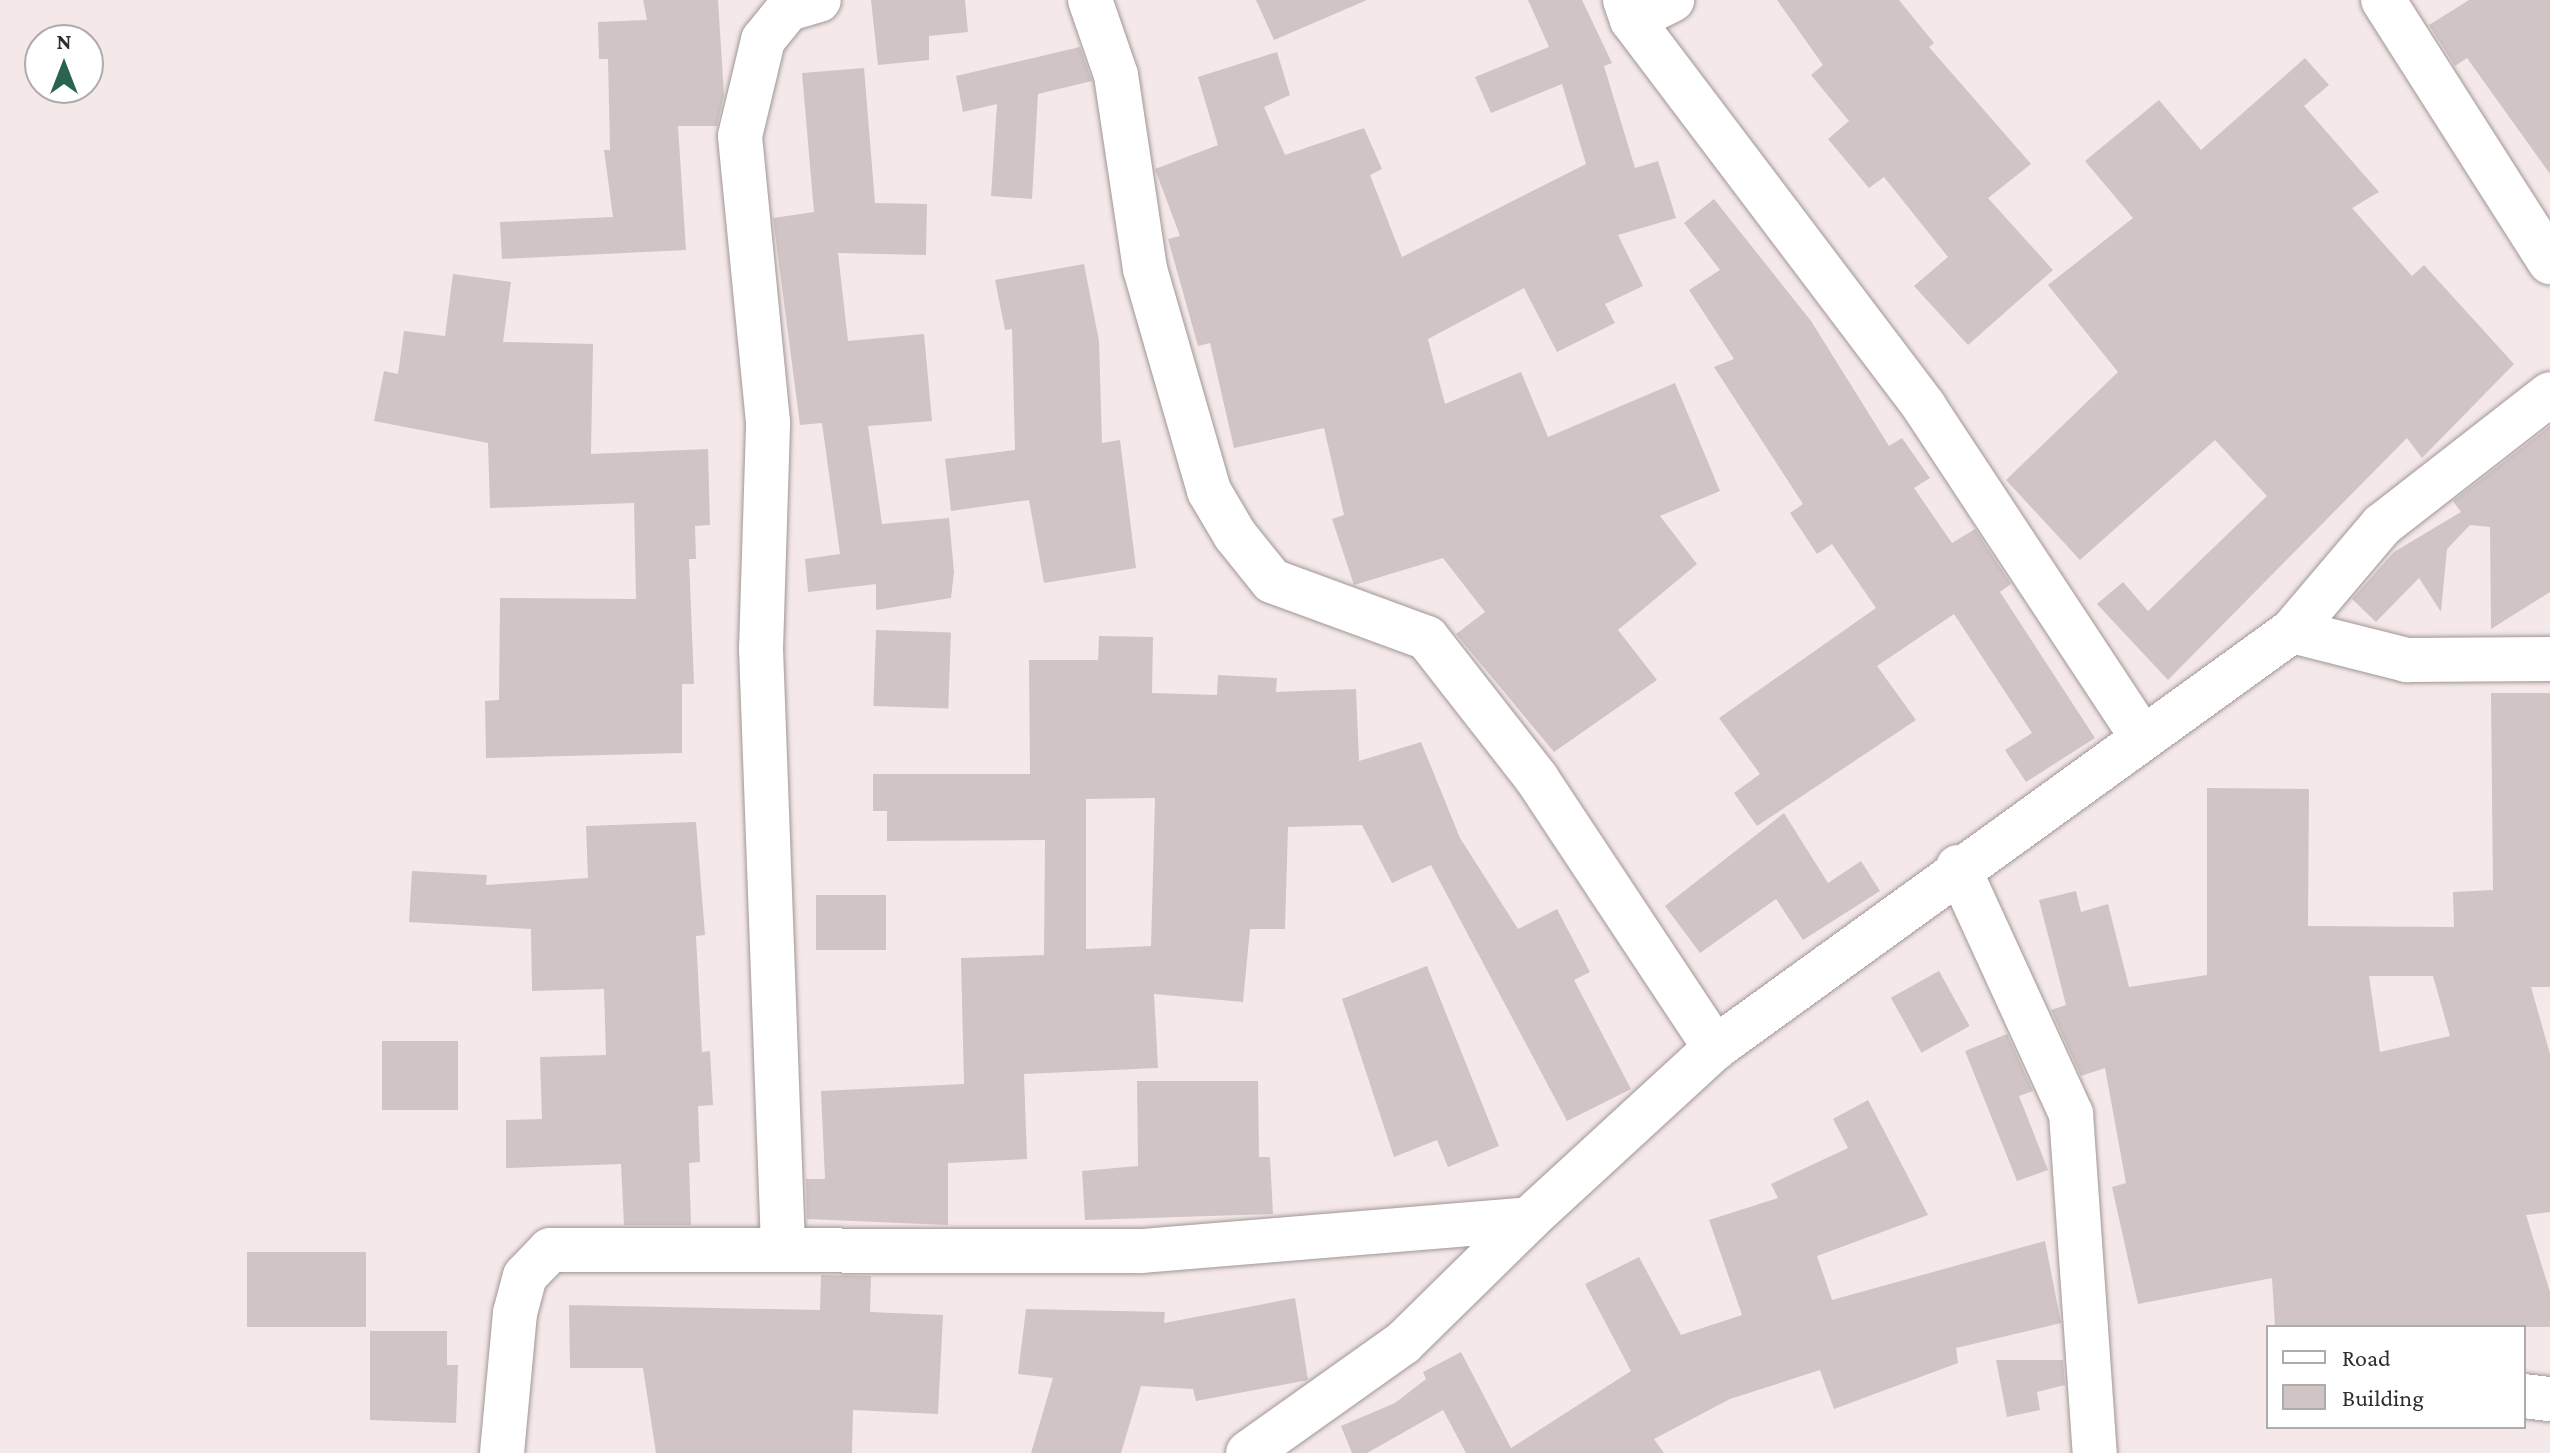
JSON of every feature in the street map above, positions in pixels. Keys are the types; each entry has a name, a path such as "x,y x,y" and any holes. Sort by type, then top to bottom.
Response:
{"street":[{"path":"783,1246 761,649 768,422 740,136 768,32 788,9 819,0"},
{"path":"1090,0 1116,75 1140,198 1145,269 1209,491 1235,535 1272,581 1427,638 1537,779 1715,1048"},
{"path":"1672,0 1628,10 1925,408 2142,737"},
{"path":"2383,0 2550,262"},
{"path":"1248,1453 1403,1343 1529,1219 1715,1048 1958,867 2292,631 2382,525 2550,394"},
{"path":"2292,631 2407,660 2550,659"},
{"path":"1958,867 2071,1114 2095,1453"},
{"path":"502,1453 515,1313 525,1276 550,1250 783,1246 1141,1251 1529,1219"},
{"path":"2526,1396 2550,1399"}],"building":[{"path":"643,0 718,0 724,95 717,126 678,126 686,250 502,259 500,222 613,217 604,150 610,150 608,59 599,59 598,22 647,20"},
{"path":"871,0 965,0 968,32 929,36 929,60 878,65"},
{"path":"1256,0 1367,0 1274,40"},
{"path":"1528,0 1582,0 1612,63 1604,66 1635,168 1658,161 1676,218 1618,235 1643,286 1605,304 1615,323 1557,352 1524,288 1428,339 1445,404 1521,372 1548,437 1675,383 1720,491 1660,516 1697,564 1618,630 1657,680 1554,752 1456,634 1485,612 1443,558 1354,585 1332,519 1344,515 1324,428 1234,448 1210,343 1198,346 1168,239 1180,236 1155,169 1218,145 1198,77 1277,52 1290,95 1264,107 1285,155 1364,128 1382,169 1370,175 1402,257 1586,164 1562,84 1491,113 1475,77 1549,47"},
{"path":"1777,0 1899,0 1934,43 1929,47 2031,164 1988,198 2053,270 1968,345 1914,286 1948,257 1884,177 1869,188 1828,139 1849,121 1811,75 1823,65"},
{"path":"2469,0 2550,0 2550,174 2467,58 2455,66 2429,25"},
{"path":"1080,47 1092,81 1038,94 1032,199 991,196 997,104 963,112 956,76"},
{"path":"2305,58 2329,85 2304,106 2379,192 2352,208 2412,276 2424,265 2514,364 2422,458 2407,438 2168,680 2097,604 2123,582 2148,611 2267,496 2215,440 2080,560 2006,480 2118,372 2048,285 2133,218 2085,161 2159,100 2201,150"},
{"path":"864,68 875,203 927,204 926,255 838,253 848,341 924,334 932,421 868,426 882,524 949,518 954,572 951,598 876,610 876,584 808,592 805,559 840,554 822,423 800,425 773,218 814,212 802,73"},
{"path":"1714,199 1811,321 1889,446 1902,438 1930,478 1914,488 1952,543 1975,529 2011,584 2000,592 2095,738 2026,782 2005,750 2032,733 1954,614 1877,666 1916,720 1757,826 1734,793 1760,774 1719,718 1876,608 1832,544 1817,554 1790,513 1803,504 1714,367 1734,359 1689,290 1720,270 1684,223"},
{"path":"1084,264 1099,341 1102,443 1120,440 1136,568 1044,583 1029,500 951,511 945,459 1015,450 1012,329 1005,330 995,280"},
{"path":"453,274 511,282 503,342 593,344 591,454 708,449 710,525 695,526 696,559 689,559 694,684 682,684 682,753 486,758 485,701 499,700 500,598 636,599 634,503 490,508 488,443 374,421 384,371 398,374 404,331 445,336"},
{"path":"2550,426 2550,592 2491,629 2490,527 2470,525 2447,549 2441,612 2419,578 2376,622 2352,599 2394,552 2461,512 2453,501"},
{"path":"876,630 951,633 948,709 873,706"},
{"path":"1099,636 1153,637 1152,693 1217,695 1218,675 1277,678 1276,692 1356,689 1359,761 1421,742 1460,838 1518,929 1557,909 1590,972 1574,980 1631,1089 1567,1121 1431,865 1392,883 1362,825 1288,827 1285,929 1250,929 1243,1002 1154,994 1158,1068 1024,1074 1027,1159 948,1163 948,1225 807,1219 806,1179 825,1179 821,1091 964,1084 961,958 1044,955 1045,840 887,841 887,811 873,811 873,774 1030,774 1029,660 1098,660","holes":["1155,798 1151,946 1086,949 1086,799"]},
{"path":"2491,693 2550,693 2550,987 2531,987 2550,1054 2550,1212 2526,1215 2550,1292 2550,1327 2275,1325 2272,1278 2138,1304 2112,1187 2126,1183 2105,1068 2081,1076 2051,1010 2066,1005 2039,900 2076,891 2081,912 2108,904 2129,987 2207,975 2207,788 2309,789 2308,926 2454,927 2453,892 2493,890","holes":["2369,976 2433,976 2450,1036 2380,1052"]},
{"path":"1784,813 1828,883 1861,861 1880,891 1803,940 1776,899 1700,953 1665,906"},
{"path":"696,822 705,935 696,936 702,1052 710,1051 713,1105 698,1106 700,1162 689,1163 691,1225 624,1225 621,1164 506,1168 506,1120 542,1119 540,1057 606,1055 604,989 532,991 531,929 409,922 412,871 487,875 486,885 588,878 586,826"},
{"path":"816,895 886,895 886,950 816,950"},
{"path":"1427,966 1499,1146 1448,1167 1437,1140 1394,1157 1342,999"},
{"path":"1939,971 1970,1026 1921,1053 1891,998"},
{"path":"2007,1034 2033,1091 2019,1096 2048,1170 2017,1181 1965,1051"},
{"path":"382,1041 458,1041 458,1110 382,1110"},
{"path":"1137,1081 1258,1081 1259,1157 1270,1157 1273,1214 1085,1220 1082,1171 1138,1166"},
{"path":"1868,1100 1928,1215 1817,1256 1832,1300 2045,1241 2061,1323 1956,1348 1958,1363 1834,1409 1820,1370 1730,1399 1654,1439 1664,1453 1466,1453 1443,1410 1367,1453 1352,1453 1341,1426 1395,1403 1426,1379 1423,1372 1461,1352 1511,1448 1631,1371 1585,1284 1639,1257 1681,1335 1742,1315 1709,1220 1778,1198 1771,1184 1848,1148 1833,1119"},
{"path":"247,1252 366,1252 366,1327 247,1327"},
{"path":"821,1275 871,1276 870,1312 943,1315 938,1414 853,1410 852,1453 656,1453 643,1368 570,1368 569,1305 820,1310"},
{"path":"1295,1298 1308,1380 1196,1401 1193,1389 1141,1386 1121,1453 1031,1453 1053,1378 1018,1374 1026,1309 1165,1312 1164,1323"},
{"path":"370,1331 447,1331 447,1365 458,1365 456,1423 370,1420"},
{"path":"1996,1360 2063,1360 2065,1385 2037,1392 2040,1410 2007,1417"}]}
